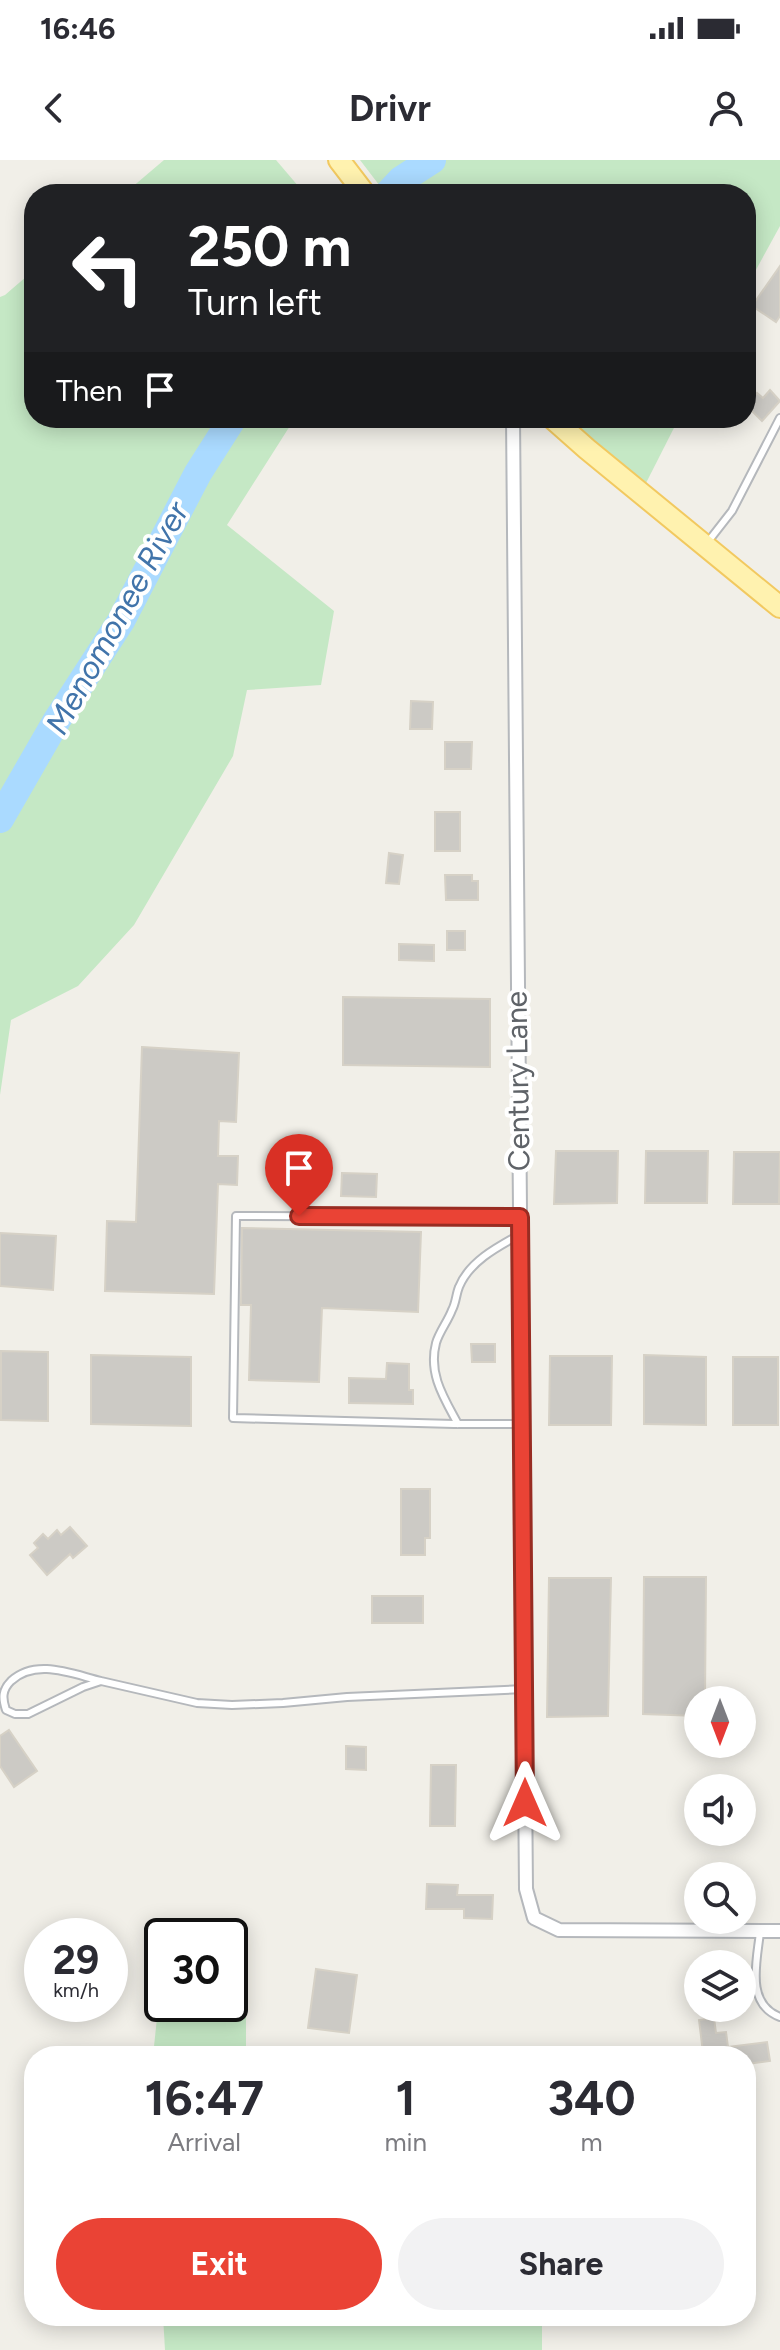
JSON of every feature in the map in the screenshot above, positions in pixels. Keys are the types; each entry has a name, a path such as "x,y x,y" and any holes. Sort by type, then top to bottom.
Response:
{"main road":[{"path":"339,160 358,184"},
{"path":"563,428 780,607"}],"street":[{"name":"Century Lane","path":"513,428 526,1889 534,1918 559,1930 760,1931"},
{"path":"760,1931 780,1931"}],"lane":[{"path":"705,546 732,511 780,418"},
{"path":"520,1217 236,1216 233,1418 522,1424"},
{"path":"458,1424 437,1385 433,1360 437,1341 454,1308 460,1284 473,1266 520,1234"},
{"path":"101,1681 28,1714 6,1710 3,1702 3,1692 8,1684 26,1671 49,1669 197,1703 232,1705 524,1689"},
{"path":"760,1931 755,1986 766,2009 780,2017"}],"green space":[{"path":"164,160 276,160 296,184 136,184"},
{"path":"360,160 780,160 780,226 756,270 756,184 378,184"},
{"path":"24,279 24,428 289,428 227,525 334,611 321,685 247,690 233,756 134,925 78,986 11,1020 0,1095 0,297"},
{"path":"579,428 674,428 645,485"},
{"path":"157,2022 246,2022 246,2046 154,2046"},
{"path":"164,2326 542,2326 542,2350 165,2350"}],"building":[{"path":"780,266 780,316 776,322 756,309 756,300"},
{"path":"770,390 780,401 762,421 756,415 756,394 763,398"},
{"path":"411,701 433,702 432,729 410,729"},
{"path":"445,742 472,742 471,769 445,769"},
{"path":"435,812 460,812 460,851 435,851"},
{"path":"389,853 403,855 399,884 386,883"},
{"path":"445,875 472,875 472,881 478,881 478,900 446,900"},
{"path":"447,931 465,931 465,950 447,950"},
{"path":"399,944 434,945 434,961 399,960"},
{"path":"343,997 490,999 490,1067 343,1065"},
{"path":"142,1047 239,1053 236,1122 219,1121 218,1156 238,1156 237,1185 218,1184 214,1294 105,1291 107,1221 136,1222"},
{"path":"556,1151 618,1151 617,1203 554,1204"},
{"path":"646,1151 708,1151 707,1203 645,1203"},
{"path":"734,1152 780,1152 779,1204 733,1204"},
{"path":"342,1173 377,1174 376,1197 341,1196"},
{"path":"242,1228 421,1232 418,1312 322,1308 319,1382 249,1380 251,1305 241,1305"},
{"path":"0,1233 56,1236 53,1290 0,1286"},
{"path":"471,1344 495,1344 495,1362 472,1362"},
{"path":"1,1351 48,1352 48,1421 1,1420"},
{"path":"91,1355 191,1357 191,1426 91,1424"},
{"path":"644,1355 706,1357 706,1425 644,1424"},
{"path":"550,1356 612,1356 611,1425 549,1425"},
{"path":"733,1357 778,1357 778,1425 733,1425"},
{"path":"387,1363 409,1364 409,1390 413,1390 413,1404 349,1403 349,1378 386,1379"},
{"path":"401,1489 430,1489 430,1538 425,1538 425,1555 401,1555"},
{"path":"70,1527 87,1546 73,1558 70,1554 47,1575 30,1555 38,1548 34,1543 43,1534 48,1539 57,1530 61,1535"},
{"path":"644,1577 706,1577 705,1686 684,1686 684,1715 643,1714"},
{"path":"549,1578 611,1578 608,1716 547,1717"},
{"path":"372,1596 423,1596 423,1623 372,1623"},
{"path":"9,1730 37,1771 14,1787 0,1766 0,1736"},
{"path":"346,1746 366,1747 366,1770 346,1769"},
{"path":"431,1765 456,1765 455,1826 430,1826"},
{"path":"427,1884 458,1885 457,1895 493,1895 492,1919 464,1918 464,1909 426,1909"},
{"path":"316,1969 357,1975 349,2033 308,2028"},
{"path":"699,2022 715,2022 716,2033 726,2032 728,2046 702,2046"},
{"path":"767,2042 770,2061 756,2063 756,2046 736,2046"}],"waterway":[{"name":"Menomonee River","path":"397,184 432,160"},
{"name":"Menomonee River","path":"0,819 57,720 121,621 198,473 227,428"}],"route":[{"path":"299,1216 520,1217 525,1803"}]}
